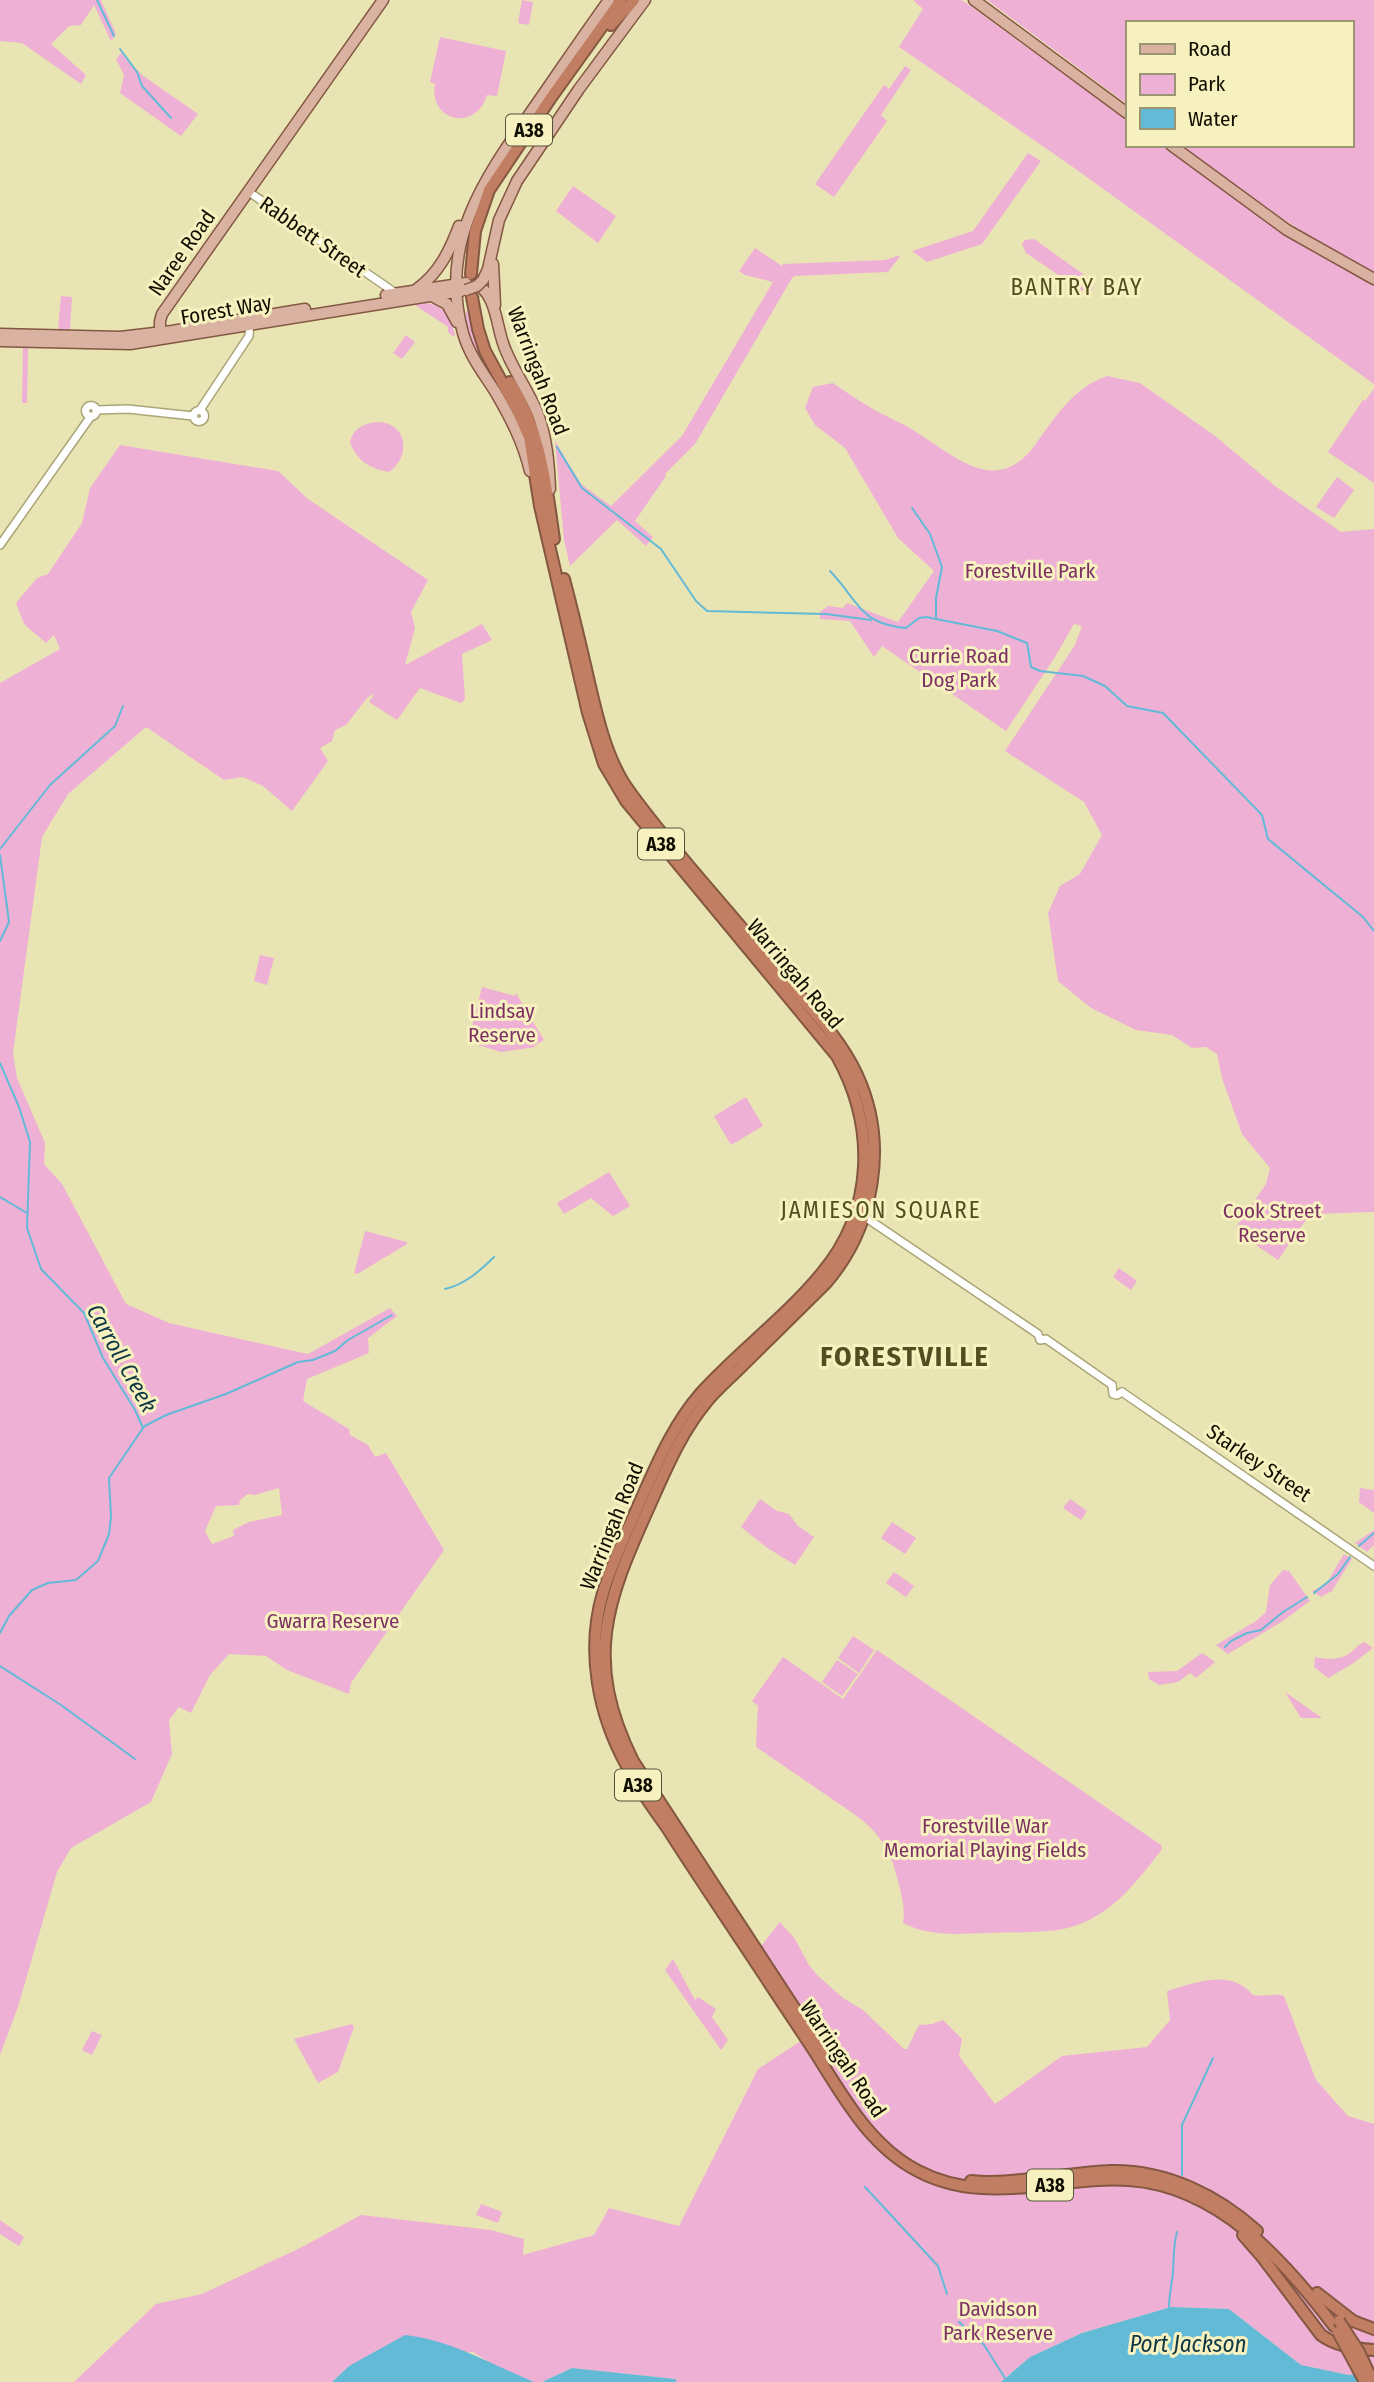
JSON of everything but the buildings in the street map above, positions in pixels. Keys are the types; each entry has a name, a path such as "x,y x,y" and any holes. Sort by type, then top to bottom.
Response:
{"highway":[{"name":"Warringah Road","path":"569,615 540,506 528,437 517,410 485,351 475,319 472,286 475,231 489,190 542,110 621,0"},
{"name":"Warringah Road","path":"631,0 525,144 494,193 482,232 472,286 493,350 534,429 596,745 621,786 841,1054 863,1130 865,1164 861,1215 842,1246 822,1273 760,1341 699,1395 661,1455 607,1583 598,1613 598,1681 605,1716 625,1763 715,1893 863,2124 886,2149 917,2171 950,2184 990,2190 1109,2179 1131,2180 1175,2189 1219,2212 1256,2239 1281,2263 1337,2323 1365,2382"},
{"name":"Warringah Road","path":"786,2002 875,2129 894,2147 922,2166 975,2182 1110,2171 1130,2172 1171,2179 1195,2189 1246,2221 1317,2293 1359,2352 1373,2382"},
{"path":"1219,2212 1263,2258 1321,2335 1331,2342 1374,2350"},
{"path":"1317,2293 1353,2322 1374,2329"}],"main road":[{"name":"Naree Road","path":"160,337 162,314 383,0"},
{"name":"Warringah Road","path":"551,518 545,438 537,413 506,352 491,302 472,286 458,253 466,221 495,163 609,0"},
{"name":"Warringah Road","path":"540,506 520,436 480,369 463,332 472,286 488,269 502,210 517,181 579,89 645,0"},
{"path":"974,0 1126,112"},
{"path":"1174,147 1287,230 1374,279"},
{"path":"414,290 431,278 444,260 471,197 495,163"},
{"name":"A38","path":"492,246 495,319"},
{"name":"Forest Way","path":"250,322 414,290 472,286"},
{"name":"Forest Way","path":"0,341 130,344 250,322 432,295 472,286"},
{"path":"432,295 451,309 463,332"},
{"name":"Forest Way","path":"0,334 160,337"}],"street":[{"name":"Rabbett Street","path":"249,192 397,294"},
{"path":"0,545 94,413 128,409 197,413 249,335 250,322"},
{"name":"Starkey Street","path":"861,1215 1038,1334 1045,1332 1048,1336 1046,1339 1112,1385 1121,1384 1122,1392 1374,1566"}],"green space":[{"path":"0,0 101,0 116,34 111,41 94,5 81,25 69,26 51,44 86,75 81,84 22,43 0,41"},
{"path":"522,0 533,2 529,25 518,23"},
{"path":"913,0 965,2 1126,119 1126,147 1166,147 1288,236 1374,284 1374,384 1070,165 899,47 923,9"},
{"path":"987,0 1374,0 1374,272 1299,229 1185,147 1353,147 1353,21 1126,21 1126,103"},
{"path":"440,37 506,51 497,96 487,95 482,107 464,118 455,118 439,107 435,97 435,84 430,82"},
{"path":"121,53 142,75 198,114 181,136 120,93 124,75 116,59"},
{"path":"905,66 911,70 881,115 887,121 834,197 815,184 884,85 889,89"},
{"path":"1028,153 1041,161 982,244 927,262 912,251 973,231"},
{"path":"573,186 616,216 598,243 556,211"},
{"path":"1034,239 1090,279 1094,287 1090,293 1082,291 1026,253 1022,244 1025,240"},
{"path":"755,248 782,266 885,260 901,255 888,272 792,278 695,444 665,474 635,521 653,537 646,546 617,520 570,566 564,540 555,441 581,484 611,506 682,436 773,282 739,271"},
{"path":"61,296 72,297 70,329 58,329"},
{"path":"425,303 442,309 453,328 454,337 448,332 448,327 415,305"},
{"path":"466,311 469,311 486,360 509,406 474,349 469,336"},
{"path":"406,335 415,342 402,359 393,353"},
{"path":"23,348 28,348 27,403 22,403"},
{"path":"1107,376 1140,383 1215,436 1275,486 1341,532 1374,529 1374,1212 1310,1214 1278,1260 1237,1232 1236,1227 1266,1184 1270,1168 1242,1134 1222,1078 1217,1054 1206,1047 1192,1048 1172,1035 1136,1030 1091,1008 1058,981 1048,913 1060,886 1080,874 1102,835 1084,802 1005,751 1075,645 1082,626 1074,624 1006,731 882,646 874,657 850,621 820,619 820,612 828,606 843,608 847,603 898,622 934,571 898,538 845,448 815,425 805,408 813,387 833,383 961,461 991,470 1006,468 1021,460 1075,395"},
{"path":"1374,389 1374,483 1328,452 1363,400 1365,401"},
{"path":"378,422 395,428 403,442 401,458 389,472 365,463 350,442 360,427"},
{"name":"Gwarra Reserve","path":"120,445 278,471 308,499 428,580 411,612 415,628 405,665 482,624 492,640 462,654 465,699 461,703 420,688 397,720 369,702 375,693 367,698 346,725 335,730 332,741 320,748 328,761 292,811 263,786 243,777 224,780 146,727 68,794 42,837 13,1053 17,1078 45,1143 44,1164 62,1184 126,1304 169,1323 308,1354 390,1308 397,1316 368,1338 369,1353 307,1379 303,1401 349,1429 350,1435 368,1445 375,1457 386,1453 444,1550 351,1683 349,1694 287,1670 266,1656 229,1654 210,1675 191,1713 179,1707 169,1720 172,1754 151,1802 71,1848 57,1872 18,2007 0,2055 0,683 60,649 54,635 46,643 24,624 16,603 37,578 48,574 82,523 90,488","holes":["279,1488 282,1515 249,1522 233,1530 234,1536 212,1544 205,1531 216,1506 239,1505 240,1500 248,1494 255,1495"]},
{"path":"1337,477 1354,490 1334,518 1316,507"},
{"path":"260,955 274,958 267,985 254,981"},
{"name":"Lindsay Reserve","path":"482,987 515,996 516,993 544,1040 535,1047 501,1052 468,1042"},
{"path":"746,1097 763,1126 731,1145 714,1116"},
{"path":"609,1172 630,1206 613,1216 591,1198 564,1214 557,1203"},
{"path":"365,1231 407,1244 354,1274"},
{"path":"1119,1268 1137,1281 1131,1290 1113,1277"},
{"path":"1360,1488 1374,1490 1374,1513 1359,1502"},
{"path":"760,1499 777,1511 789,1514 798,1526 814,1537 795,1565 741,1527"},
{"path":"1070,1499 1087,1511 1081,1520 1063,1508"},
{"path":"892,1522 916,1538 905,1554 881,1538"},
{"path":"1374,1530 1374,1545 1367,1552 1355,1543"},
{"path":"1344,1554 1352,1559 1332,1591 1321,1597 1312,1591 1326,1584"},
{"path":"1283,1570 1289,1571 1310,1601 1283,1621 1228,1654 1216,1645 1266,1612 1270,1585"},
{"path":"894,1572 914,1586 906,1597 886,1583"},
{"path":"853,1636 874,1650 859,1673 838,1658"},
{"path":"1364,1642 1373,1648 1328,1678 1314,1667 1315,1657 1342,1657"},
{"name":"Forestville War Memorial Playing Fields","path":"877,1650 1161,1845 1162,1849 1130,1889 1090,1919 1058,1930 955,1934 923,1931 903,1923 903,1906 897,1877 880,1838 854,1814 756,1747 758,1706 752,1701 783,1657 843,1699"},
{"path":"1202,1653 1215,1662 1196,1678 1190,1673 1178,1682 1159,1685 1149,1679 1148,1672 1177,1671"},
{"path":"837,1660 858,1674 842,1696 822,1682"},
{"path":"1285,1692 1322,1718 1301,1718"},
{"name":"Davidson Park Reserve","path":"780,1922 795,1939 817,1975 843,1998 863,2010 904,2049 907,2049 919,2025 943,2020 962,2039 959,2056 995,2104 1062,2056 1147,2047 1170,2020 1167,1991 1200,1982 1223,1980 1244,1987 1253,1995 1284,1996 1316,2080 1348,2116 1374,2124 1374,2373 1349,2375 1301,2365 1229,2309 1171,2307 1082,2333 1030,2357 1001,2382 677,2382 674,2379 572,2368 542,2382 534,2382 496,2367 473,2352 361,2360 349,2366 332,2382 74,2382 156,2304 202,2294 300,2248 361,2215 491,2230 524,2239 523,2255 594,2235 609,2208 679,2226 758,2069 816,2031 761,1946"},
{"path":"673,1959 695,2000 698,1997 716,2009 712,2017 728,2040 721,2050 665,1970"},
{"path":"352,2024 354,2027 338,2072 318,2083 294,2039"},
{"path":"92,2031 102,2035 92,2055 82,2050"},
{"path":"481,2204 502,2212 498,2223 476,2215"},
{"path":"0,2220 24,2237 19,2246 0,2234"}],"water":[{"name":"Port Jackson","path":"1171,2307 1229,2309 1301,2365 1349,2375 1374,2373 1374,2382 1001,2382 1030,2357 1082,2333"},
{"path":"405,2335 440,2342 534,2382 332,2382 349,2366"},
{"path":"572,2368 675,2379 677,2382 542,2382"}],"waterway":[{"path":"97,0 114,36"},
{"path":"120,49 137,72 142,86 171,118"},
{"path":"548,413 549,426"},
{"path":"557,447 582,488 661,549 696,601 707,611 826,614 871,620"},
{"path":"912,508 930,534 942,567 936,598 936,617"},
{"path":"830,571 861,609 878,622 906,628 919,618 926,617 997,631 1027,643 1031,667 1040,671 1083,676 1105,686 1127,706 1163,713 1262,815 1268,839 1363,917 1374,931"},
{"path":"0,849 50,785 115,726 123,706"},
{"path":"0,855 9,922 0,941"},
{"name":"Carroll Creek","path":"0,1063 19,1107 30,1142 27,1228 41,1269 84,1313 103,1358 143,1428 109,1478 109,1534 98,1561 76,1580 48,1583 32,1590 9,1616 0,1633"},
{"path":"0,1197 27,1213"},
{"path":"445,1289 465,1281 494,1257"},
{"path":"143,1427 166,1415 226,1394 298,1362 313,1360 335,1351 348,1340 392,1315"},
{"path":"1359,1546 1374,1533"},
{"path":"1314,1593 1338,1574 1350,1557"},
{"path":"1225,1647 1247,1633 1261,1630 1307,1597"},
{"path":"0,1666 61,1705 135,1759"},
{"path":"1182,2175 1182,2125 1213,2058"},
{"path":"865,2187 938,2266 947,2294"},
{"path":"1169,2307 1177,2232"},
{"path":"959,2322 984,2345 1005,2378"}],"tunnel":[{"path":"478,274 479,297"}],"district":[{"name":"BANTRY BAY","path":"1077,287"},
{"name":"JAMIESON SQUARE","path":"881,1210"},
{"name":"FORESTVILLE","path":"905,1356"}],"park label":[{"name":"Forestville Park","path":"1030,571"},
{"name":"Currie Road Dog Park","path":"959,668"},
{"name":"Cook Street Reserve","path":"1272,1223"}]}
